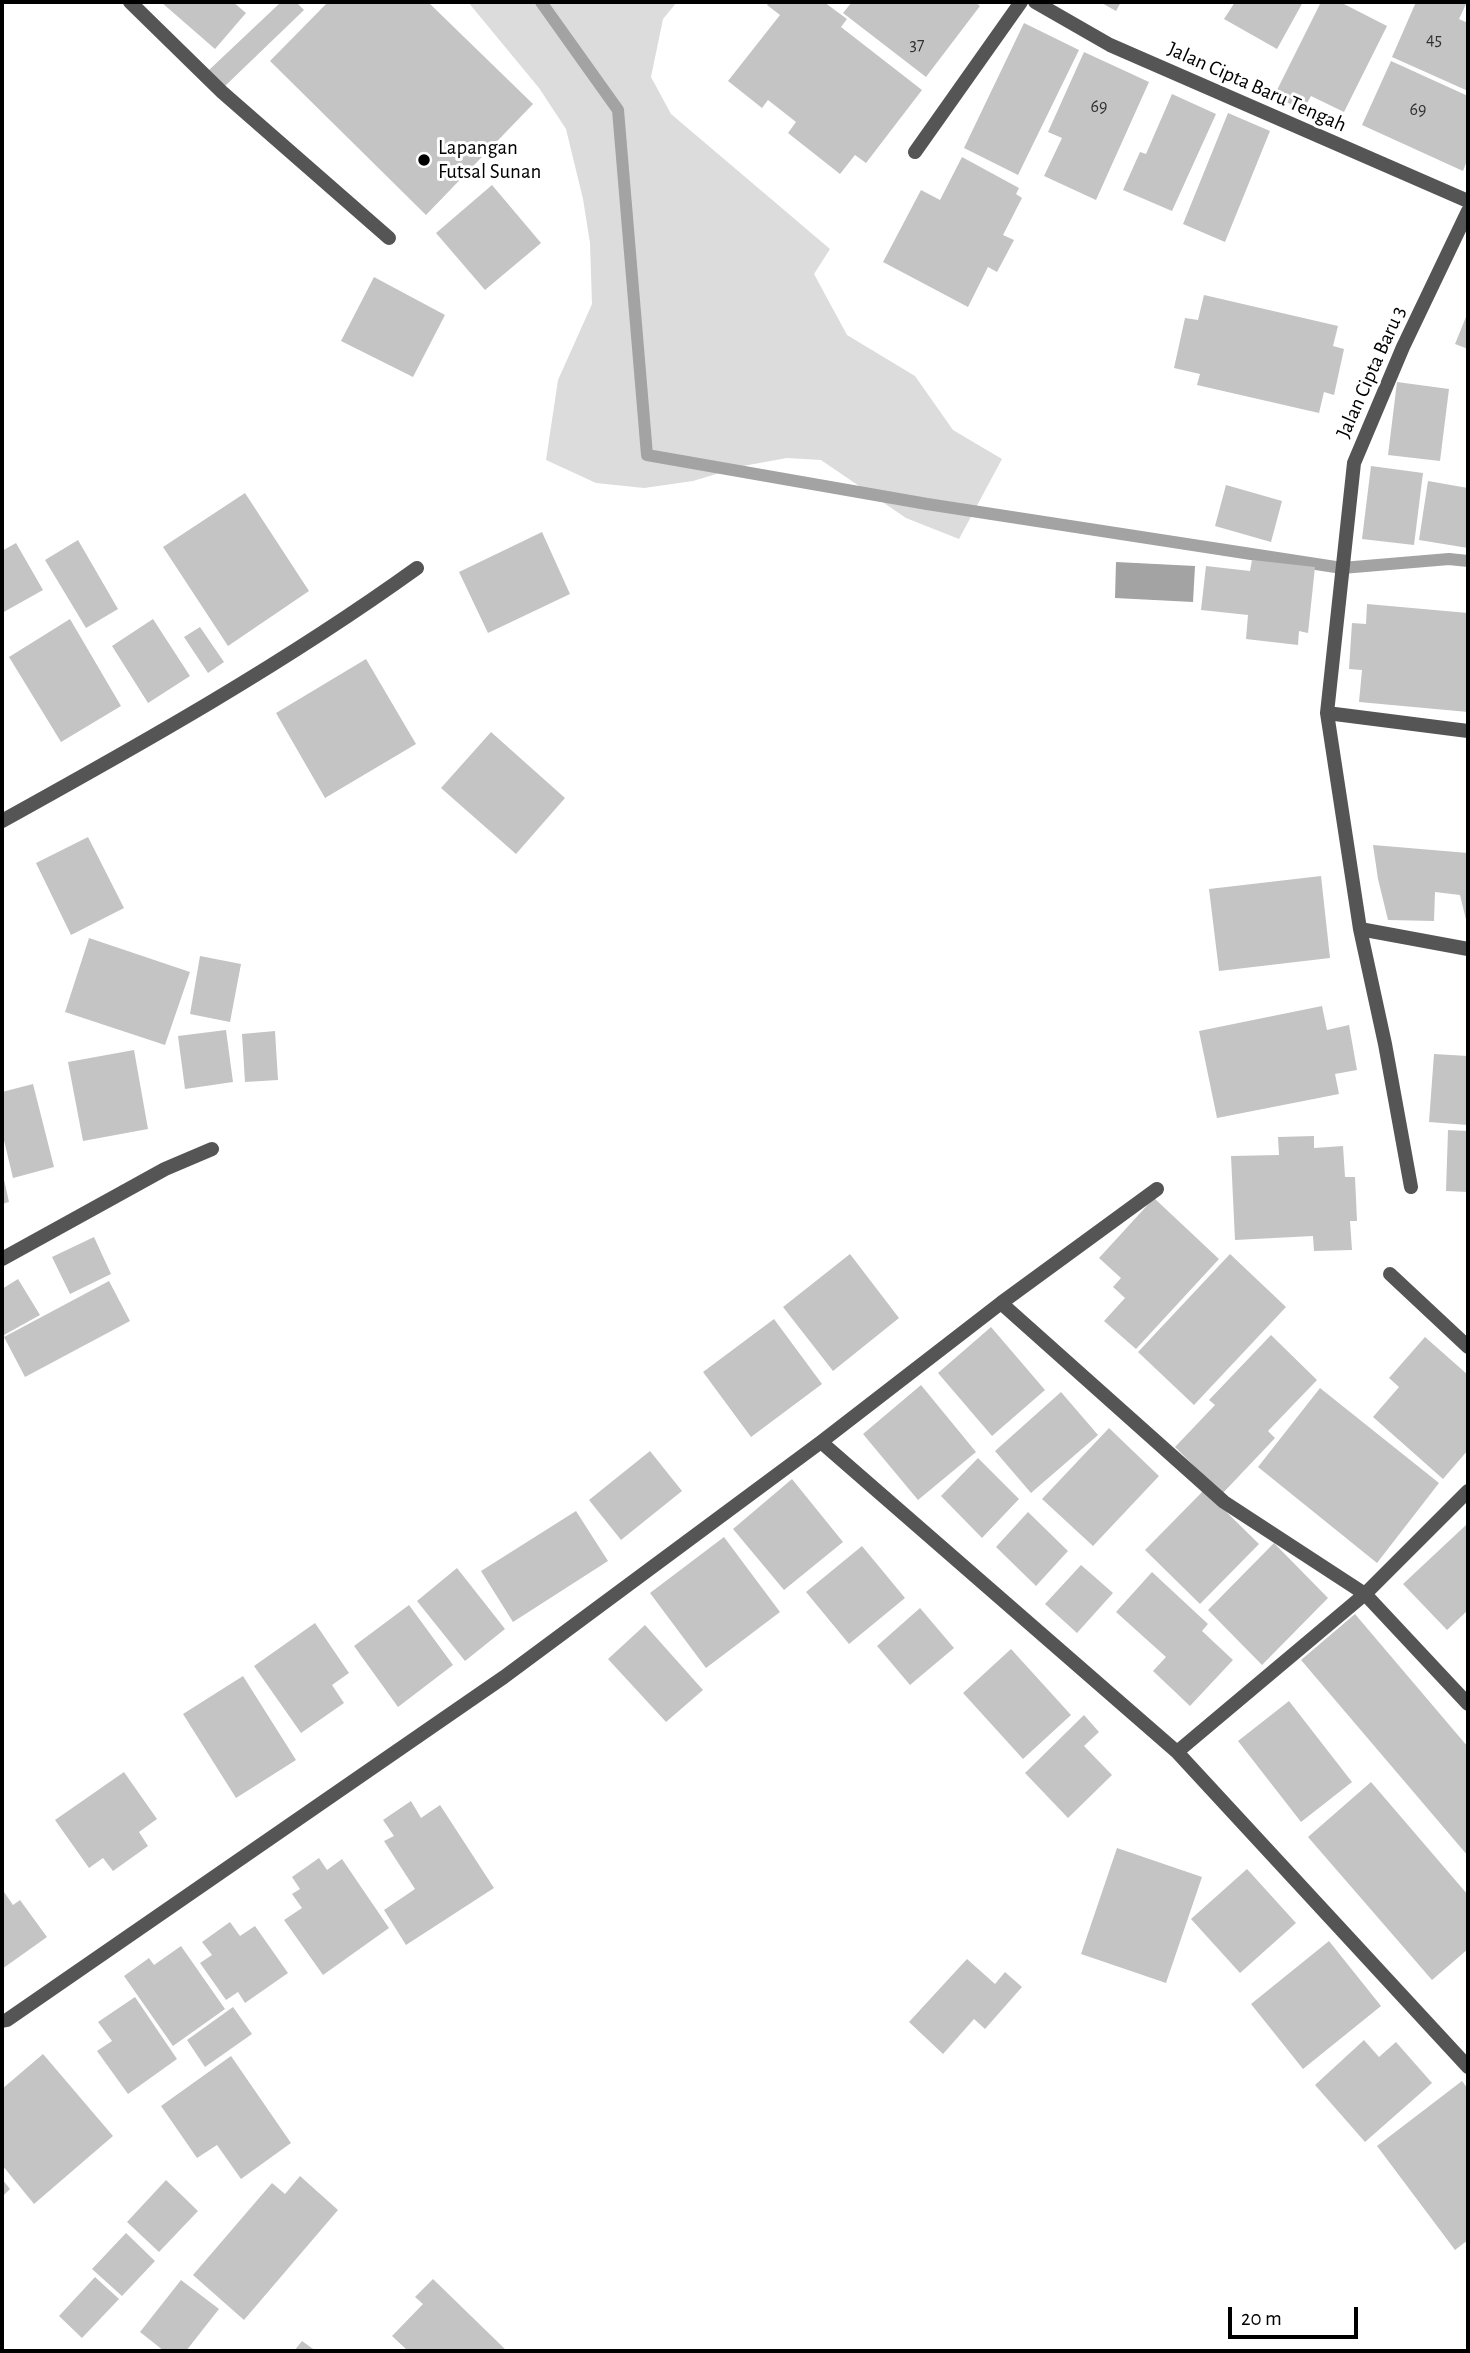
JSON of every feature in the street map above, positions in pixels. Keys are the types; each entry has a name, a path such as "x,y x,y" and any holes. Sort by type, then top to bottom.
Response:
{"street":[{"path":"130,2 222,92 389,237"},
{"path":"915,152 1021,2"},
{"name":"Jalan Cipta Baru Tengah","path":"1035,2 1110,45 1468,201"},
{"name":"Jalan Cipta Baru 3","path":"1411,1187 1385,1044 1360,929 1327,713 1354,463 1404,347 1468,211"},
{"path":"2,821 257,674 373,600 417,568"},
{"path":"1327,713 1468,731"},
{"path":"1360,929 1468,949"},
{"path":"2,1259 165,1169 212,1149"},
{"path":"3,2025 504,1677 1157,1189"},
{"path":"1390,1274 1468,1347"},
{"path":"1002,1303 1224,1502 1365,1594 1468,1704"},
{"path":"821,1442 1177,1752 1468,2067"},
{"path":"1177,1752 1365,1594 1468,1491"}],"shaded area":[{"path":"468,2 677,2 663,19 651,77 671,114 830,249 814,274 847,335 915,376 953,430 1002,459 959,539 906,518 821,460 787,458 743,466 693,481 644,488 596,483 546,460 558,380 592,304 590,243 583,199 566,129 539,88"},
{"path":"1116,562 1195,566 1193,602 1115,598"}],"building":[{"path":"161,2 233,2 246,13 215,49"},
{"path":"281,2 296,2 304,10 224,87 209,70"},
{"name":"Lapangan Futsal Sunan","path":"328,2 428,2 533,104 426,215 270,61"},
{"path":"769,2 824,2 847,19 841,27 922,90 866,163 855,155 840,174 788,133 796,122 768,100 762,108 728,81 780,15 767,5"},
{"path":"852,2 975,2 980,6 926,77 843,13"},
{"path":"1100,2 1121,2 1116,11"},
{"path":"1235,2 1303,2 1277,49 1224,19"},
{"path":"1321,2 1340,2 1387,26 1344,112 1311,96 1303,110 1274,96"},
{"path":"1416,2 1467,2 1459,19 1468,23 1468,91 1392,57"},
{"path":"1024,23 1079,50 1018,175 964,148"},
{"path":"1084,52 1149,82 1096,200 1044,176 1062,138 1048,132"},
{"path":"1391,61 1468,96 1468,158 1463,171 1362,125"},
{"path":"1172,94 1216,114 1172,211 1123,190 1140,152 1146,154"},
{"path":"1228,113 1270,131 1225,242 1183,224"},
{"path":"962,157 1019,188 1016,194 1022,198 1003,235 1014,240 997,272 988,267 968,307 883,262 921,190 940,200"},
{"path":"492,185 541,243 485,290 436,233"},
{"path":"374,277 445,315 413,377 341,341"},
{"path":"1204,295 1338,326 1333,346 1344,349 1334,395 1324,392 1319,413 1197,385 1200,374 1174,368 1185,318 1198,320"},
{"path":"1468,312 1468,349 1455,344"},
{"path":"1397,382 1449,389 1440,461 1388,455"},
{"path":"1371,466 1423,473 1414,545 1362,539"},
{"path":"1428,481 1468,488 1468,548 1419,540"},
{"path":"1226,485 1282,501 1271,542 1215,526"},
{"path":"245,493 309,591 228,646 163,547"},
{"path":"542,532 570,594 488,633 459,572"},
{"path":"78,540 118,609 86,628 45,560"},
{"path":"16,543 43,590 2,613 2,551"},
{"path":"1252,560 1315,567 1308,633 1299,631 1298,645 1246,639 1248,615 1201,610 1206,566 1250,571"},
{"path":"1367,604 1468,613 1468,712 1359,702 1362,670 1349,669 1352,623 1366,624"},
{"path":"70,619 121,706 61,742 9,657"},
{"path":"153,619 190,676 148,703 112,646"},
{"path":"200,627 224,662 208,673 184,637"},
{"path":"366,659 416,744 325,798 276,713"},
{"path":"491,732 565,798 516,854 441,788"},
{"path":"88,837 124,908 71,935 36,863"},
{"path":"1373,845 1468,853 1468,928 1460,895 1435,892 1434,921 1388,920"},
{"path":"1321,876 1330,958 1219,971 1209,889"},
{"path":"89,938 190,972 165,1045 65,1012"},
{"path":"200,956 241,964 230,1022 190,1014"},
{"path":"1322,1006 1327,1030 1349,1025 1357,1070 1335,1074 1339,1094 1217,1118 1199,1031"},
{"path":"226,1030 233,1082 185,1089 178,1036"},
{"path":"275,1031 278,1080 245,1082 242,1034"},
{"path":"134,1050 148,1129 83,1141 68,1062"},
{"path":"1434,1054 1468,1056 1468,1125 1429,1122"},
{"path":"33,1084 54,1167 13,1178 2,1132 2,1092"},
{"path":"1448,1130 1468,1131 1468,1192 1446,1191"},
{"path":"1314,1136 1314,1148 1343,1146 1345,1177 1355,1177 1357,1221 1350,1221 1352,1250 1314,1251 1313,1236 1235,1240 1231,1156 1279,1155 1278,1137"},
{"path":"2,1176 9,1202 2,1204"},
{"path":"1154,1198 1219,1259 1136,1349 1104,1321 1125,1298 1113,1287 1121,1278 1099,1258"},
{"path":"94,1237 111,1274 70,1294 52,1257"},
{"path":"850,1254 899,1318 833,1371 783,1307"},
{"path":"1230,1254 1286,1307 1194,1405 1138,1352"},
{"path":"18,1279 40,1315 4,1335 2,1289"},
{"path":"109,1281 130,1321 25,1377 4,1337"},
{"path":"774,1319 822,1384 751,1437 703,1372"},
{"path":"991,1327 1045,1390 992,1436 938,1373"},
{"path":"1271,1335 1317,1380 1268,1431 1275,1438 1222,1494 1175,1447 1215,1405 1209,1400"},
{"path":"1425,1337 1468,1375 1468,1450 1443,1479 1373,1417 1399,1387 1389,1378"},
{"path":"921,1385 976,1452 918,1500 863,1434"},
{"path":"1320,1388 1439,1483 1377,1563 1258,1467"},
{"path":"1061,1392 1098,1435 1031,1493 995,1451"},
{"path":"1109,1428 1159,1476 1093,1546 1042,1499"},
{"path":"650,1451 682,1491 621,1540 589,1500"},
{"path":"978,1458 1019,1499 982,1538 941,1496"},
{"path":"792,1479 843,1542 784,1590 733,1529"},
{"path":"1204,1490 1259,1544 1200,1604 1145,1550"},
{"path":"576,1511 608,1561 513,1622 481,1571"},
{"path":"1028,1512 1068,1551 1036,1586 996,1547"},
{"path":"1466,1525 1468,1610 1447,1630 1403,1584"},
{"path":"724,1537 780,1612 706,1668 650,1593"},
{"path":"1274,1543 1328,1598 1262,1665 1208,1610"},
{"path":"862,1546 905,1598 849,1644 806,1592"},
{"path":"1081,1565 1113,1593 1077,1633 1045,1604"},
{"path":"457,1568 505,1629 465,1661 417,1601"},
{"path":"1152,1572 1208,1624 1202,1631 1233,1660 1190,1706 1153,1671 1166,1657 1116,1612"},
{"path":"409,1605 453,1665 398,1707 354,1646"},
{"path":"920,1608 954,1648 910,1685 877,1646"},
{"path":"1355,1614 1468,1747 1468,1856 1301,1660"},
{"path":"315,1623 349,1673 332,1685 344,1703 301,1733 254,1666"},
{"path":"645,1625 703,1690 666,1722 608,1659"},
{"path":"1011,1649 1071,1715 1023,1759 963,1693"},
{"path":"243,1676 296,1760 236,1798 183,1714"},
{"path":"1289,1701 1352,1782 1301,1822 1238,1741"},
{"path":"1084,1715 1099,1732 1084,1746 1112,1775 1068,1818 1025,1773"},
{"path":"124,1772 157,1819 139,1832 148,1846 113,1871 103,1858 89,1868 55,1820"},
{"path":"1371,1782 1468,1895 1468,1949 1432,1980 1308,1837"},
{"path":"411,1801 421,1818 440,1805 494,1888 406,1945 384,1910 415,1889 384,1841 394,1836 383,1820"},
{"path":"1117,1848 1202,1877 1166,1983 1081,1954"},
{"path":"319,1858 327,1870 342,1859 389,1928 323,1975 284,1920 302,1908 292,1894 300,1889 292,1877"},
{"path":"1247,1869 1296,1923 1240,1973 1191,1919"},
{"path":"2,1889 13,1905 20,1900 47,1937 2,1969"},
{"path":"230,1922 240,1936 255,1926 288,1973 245,2003 238,1992 226,2000 200,1963 212,1955 202,1942"},
{"path":"1329,1941 1381,2006 1303,2069 1251,2004"},
{"path":"181,1946 225,2009 173,2046 124,1976 149,1958 154,1965"},
{"path":"967,1959 995,1984 1005,1972 1022,1987 985,2029 974,2019 943,2054 909,2022"},
{"path":"135,1997 177,2059 128,2094 97,2051 112,2041 98,2022"},
{"path":"233,2007 252,2034 205,2067 187,2040"},
{"path":"1364,2040 1379,2057 1396,2042 1432,2083 1365,2142 1315,2085"},
{"path":"43,2054 113,2136 34,2204 2,2165 2,2089"},
{"path":"231,2056 291,2143 241,2179 217,2145 197,2158 161,2106"},
{"path":"1462,2081 1468,2089 1468,2240 1455,2250 1377,2146"},
{"path":"300,2176 338,2210 244,2320 193,2275 272,2183 285,2194"},
{"path":"2,2179 10,2189 2,2197"},
{"path":"166,2180 198,2211 159,2252 127,2222"},
{"path":"126,2233 155,2261 122,2296 92,2269"},
{"path":"95,2277 119,2299 82,2338 59,2316"},
{"path":"433,2279 507,2351 408,2351 392,2336 423,2304 415,2297"},
{"path":"181,2280 219,2309 186,2351 164,2351 140,2332"},
{"path":"302,2341 316,2351 294,2351"}],"waterway":[{"path":"541,2 618,110 647,455 927,504 1342,568 1449,559 1468,561"}],"place":[{"name":"Lapangan Futsal Sunan","path":"424,160"}]}
